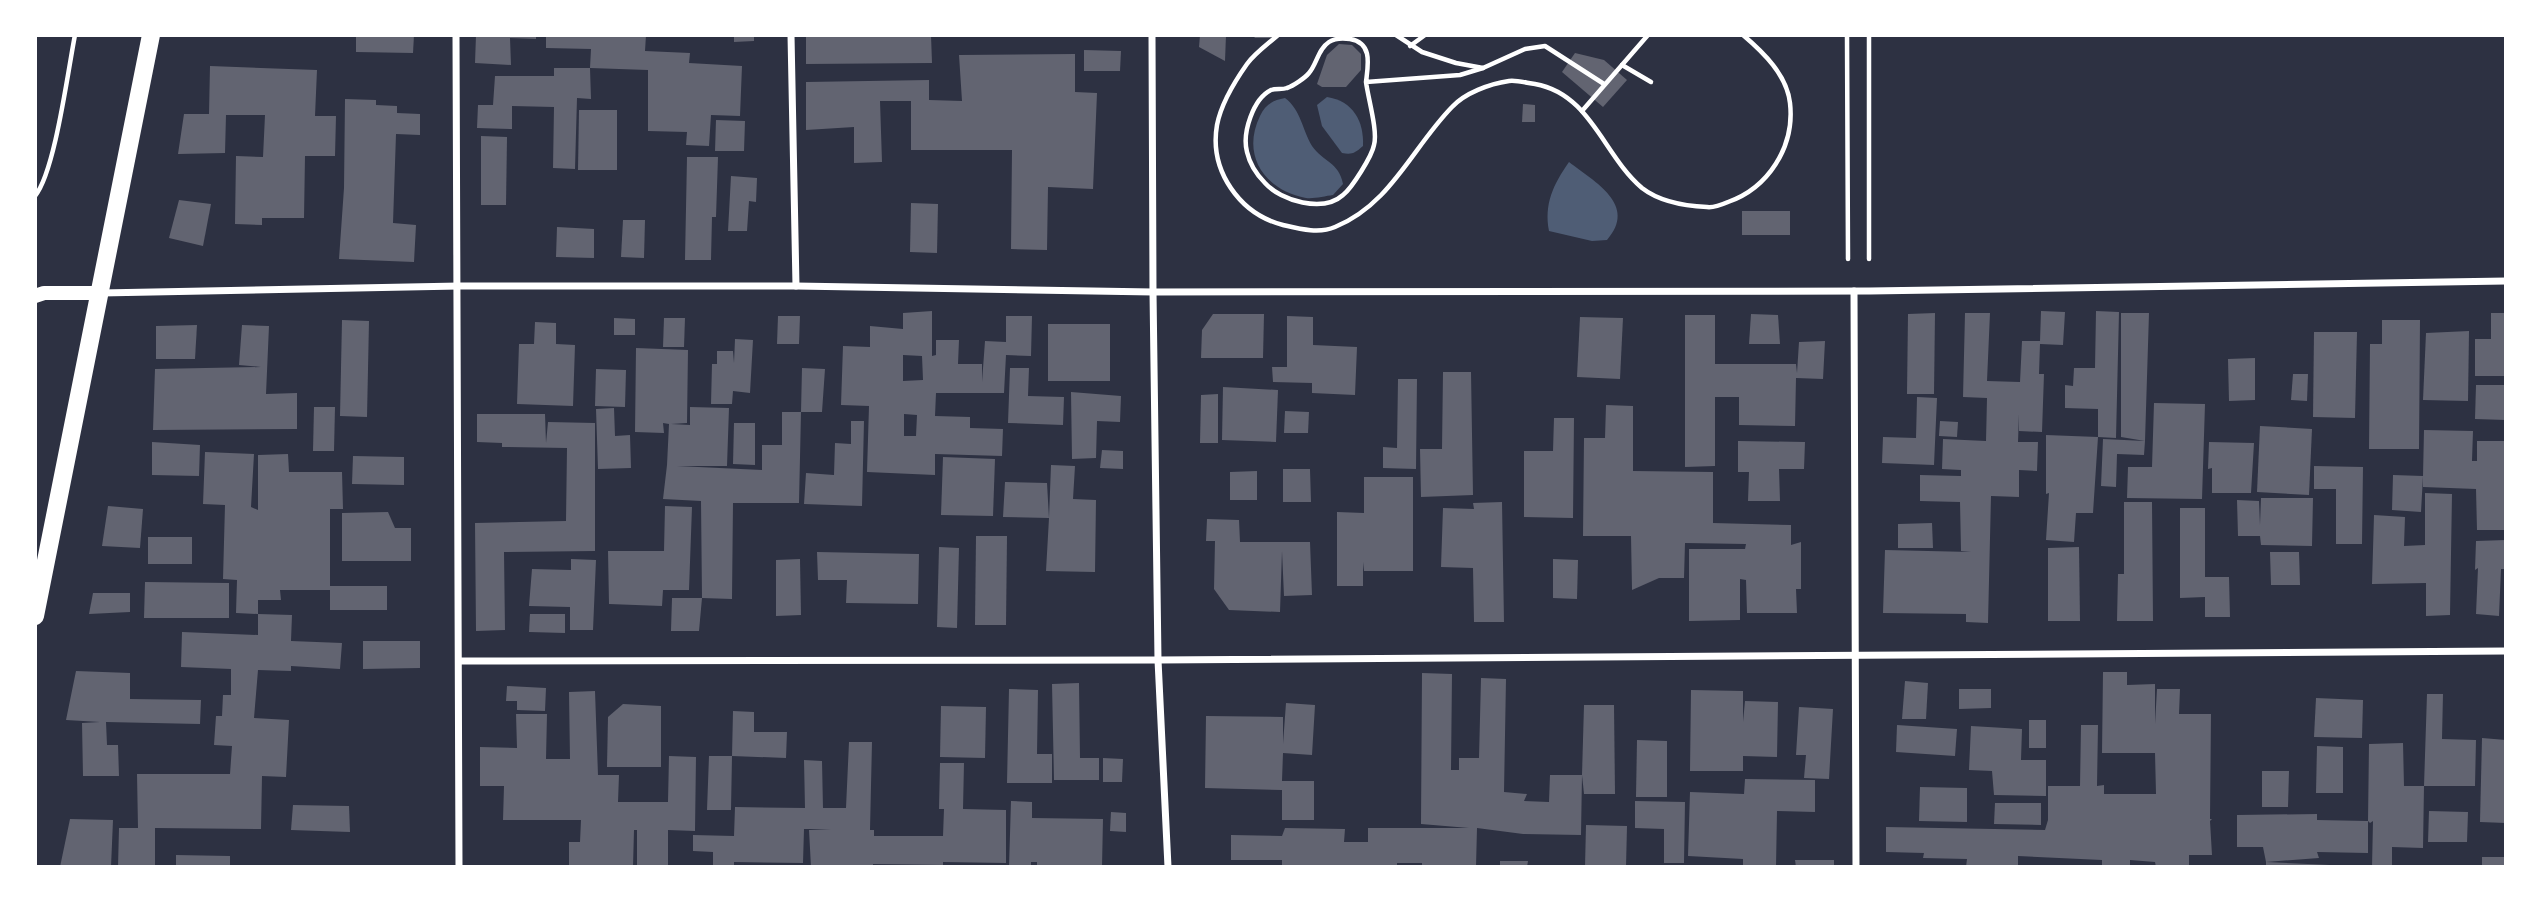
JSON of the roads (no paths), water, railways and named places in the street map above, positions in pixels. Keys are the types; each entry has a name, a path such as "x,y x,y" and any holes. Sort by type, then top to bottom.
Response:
{"main road":[{"path":"35,616 151,35"},
{"path":"35,296 44,293 100,293"}],"street":[{"path":"456,35 458,867"},
{"path":"791,35 796,286"},
{"path":"1152,35 1158,660 1168,867"},
{"path":"100,293 458,286 796,286 1153,292 1854,291 2506,281"},
{"path":"1854,291 1856,867"},
{"path":"459,661 1158,660 2506,651"}],"water":[{"path":"1327,97 1344,103 1359,121 1363,146 1355,152 1342,153 1322,126 1317,105"},
{"path":"1285,98 1298,114 1312,146 1341,177 1343,184 1333,195 1306,198 1291,194 1268,179 1260,169 1253,144 1255,130 1267,106"},
{"path":"1569,162 1601,186 1615,205 1618,216 1607,240 1592,241 1549,231 1551,195"}]}
